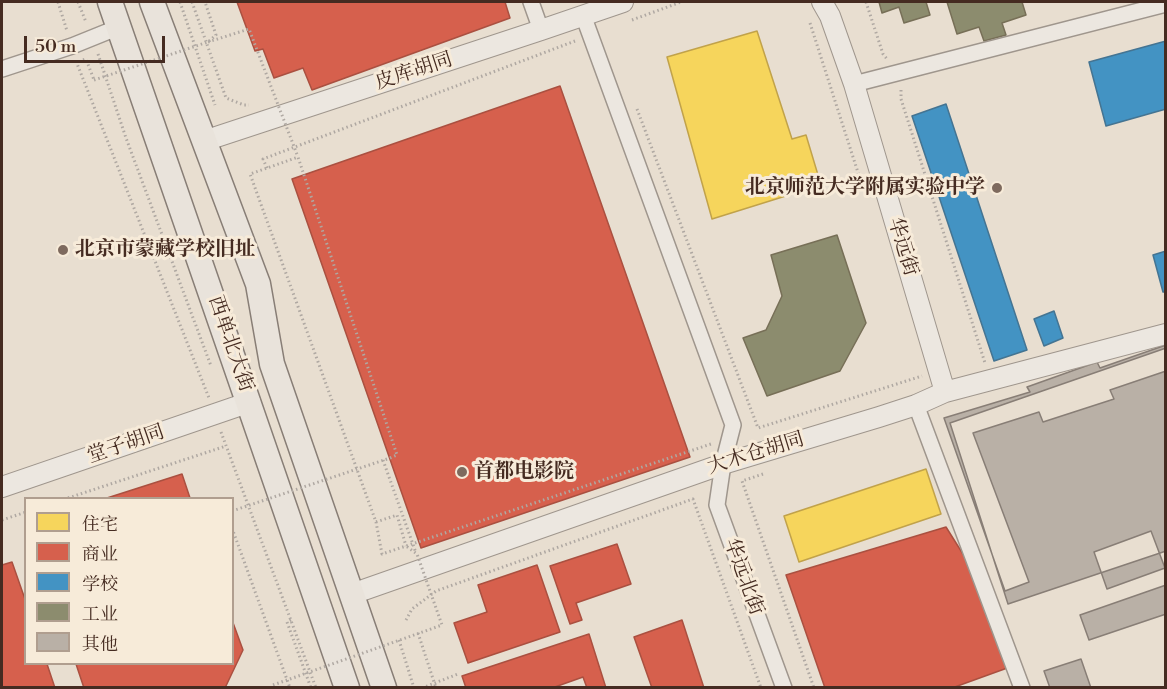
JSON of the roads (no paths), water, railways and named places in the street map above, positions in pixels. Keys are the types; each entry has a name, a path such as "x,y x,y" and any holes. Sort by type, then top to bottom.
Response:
{"main road":[{"name":"西单北大街","path":"110,2 347,687"},
{"name":"西单北大街","path":"152,2 258,284 272,364 384,687"}],"street":[{"path":"531,2 541,30"},
{"name":"皮库胡同","path":"204,141 623,2"},
{"name":"华远街","path":"822,2 830,16 854,84 945,392"},
{"path":"854,84 1166,4"},
{"name":"华远北街","path":"583,15 733,425 723,464 717,505 784,687"},
{"path":"2,69 119,27"},
{"name":"大木仓胡同","path":"352,594 723,464 916,405 945,392 1166,334"},
{"name":"堂子胡同","path":"2,487 250,402"},
{"path":"916,405 1022,687"}],"place":[{"name":"北京师范大学附属实验中学","path":"997,188"},
{"name":"北京市蒙藏学校旧址","path":"63,250"},
{"name":"首都电影院","path":"462,472"}]}
